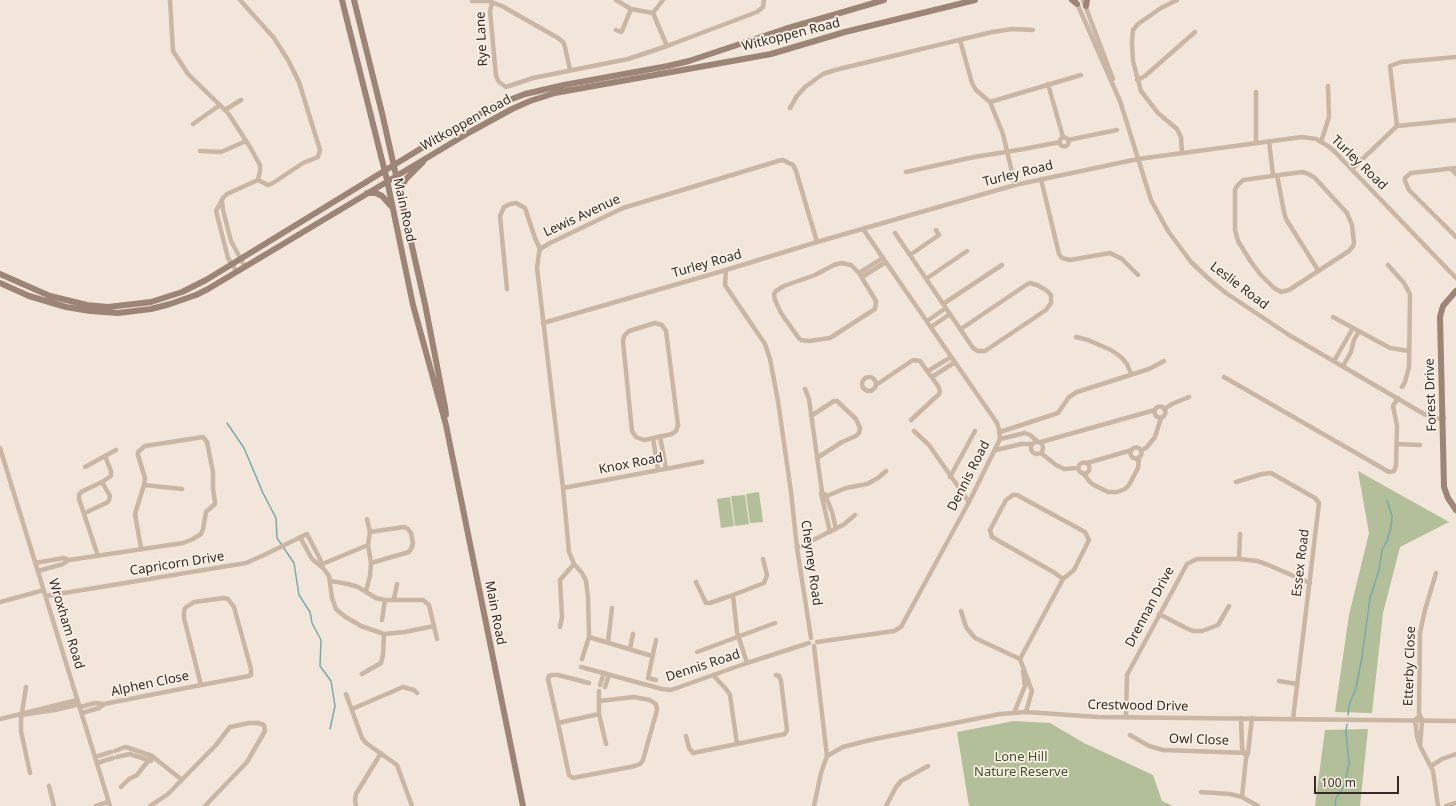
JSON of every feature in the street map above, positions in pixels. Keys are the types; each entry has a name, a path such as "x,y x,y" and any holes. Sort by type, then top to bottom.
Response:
{"main road":[{"name":"Main Road","path":"342,0 387,180 413,306 446,425 523,806"},
{"name":"Main Road","path":"354,0 401,196 440,377 445,407 446,425"},
{"name":"Witkoppen Road","path":"0,274 50,296 87,305 108,307 136,305 168,297 182,292 232,264 384,170 492,107 525,94 689,61 785,29 884,0"},
{"name":"Witkoppen Road","path":"0,283 29,296 66,307 90,311 125,312 151,309 184,300 237,272 433,153 512,109 547,95 771,54 852,30 975,0"},
{"path":"401,196 403,184 406,178 433,153"},
{"path":"366,194 376,193 382,196 388,201 393,211"},
{"name":"Forest Drive","path":"1456,291 1443,306 1440,317 1444,418 1444,486 1446,494 1456,510"}],"street":[{"path":"170,0 173,51 188,74 225,110 246,141 260,165 258,180"},
{"path":"237,272 228,258 216,211 222,199 227,194 238,188 258,180 268,185 273,183 303,163 318,157 320,150 299,82 288,60 274,38 240,0"},
{"path":"472,1 485,0 492,3"},
{"path":"616,0 631,9 653,13"},
{"path":"653,13 663,0"},
{"name":"Rye Lane","path":"570,70 565,47 561,40 502,6 492,3 490,11 496,76 501,85 509,87 532,78 628,59 757,12 763,7 764,0"},
{"path":"1177,0 1153,13 1138,24 1133,30 1132,43 1133,61 1141,91 1158,114 1173,125 1179,132 1182,153"},
{"name":"Leslie Road","path":"1074,1 1120,101 1145,185 1157,213 1174,241 1191,262 1226,293 1284,332 1432,417 1439,419 1444,418"},
{"name":"Leslie Road","path":"1085,2 1108,64 1114,86"},
{"path":"616,30 621,32 631,9"},
{"path":"653,13 666,46"},
{"path":"790,108 797,96 805,87 823,74 835,70 1001,30 1033,30"},
{"path":"1137,80 1145,76 1195,32"},
{"path":"960,40 972,83 976,90 990,102 1000,125 1008,151 1015,185"},
{"path":"1397,126 1390,66 1401,62 1456,57"},
{"path":"990,102 1081,75"},
{"path":"1048,84 1063,137 1068,140 1117,130"},
{"path":"1321,142 1329,117 1328,86"},
{"path":"1256,92 1256,143"},
{"path":"225,110 241,100"},
{"path":"193,124 220,105"},
{"path":"1352,169 1397,126 1456,120"},
{"path":"1060,142 1060,139 1063,137"},
{"name":"Turley Road","path":"543,323 1015,185 1138,159 1306,137 1311,137 1332,149 1456,278"},
{"path":"1060,142 1061,145 1068,145 1068,140"},
{"path":"200,151 222,152 246,141"},
{"path":"1269,141 1275,175 1286,219 1318,270"},
{"path":"906,172 974,157 1060,142"},
{"name":"Lewis Avenue","path":"582,659 589,636 587,587 582,573 574,564 569,552 537,264 540,249 623,208 778,160 783,160 793,165 796,171 817,242"},
{"path":"1456,174 1453,169 1411,173 1405,178 1409,190 1456,237"},
{"path":"1302,172 1314,177 1351,220 1354,239 1353,246 1349,250 1289,290 1281,292 1266,280 1251,262 1238,241 1235,230 1235,190 1237,186 1243,180 1275,175 1302,172"},
{"path":"1041,179 1059,254 1062,258 1070,260 1110,253 1122,259 1138,276"},
{"path":"222,199 223,210 231,241 245,267"},
{"path":"507,289 500,216 504,207 516,203 525,208 540,249"},
{"path":"219,225 226,224"},
{"name":"Dennis Road","path":"816,644 894,631 901,627 969,502 996,450 1000,439 1000,432 997,423 863,229"},
{"path":"910,255 939,235 936,230"},
{"path":"895,233 974,348 982,352 1046,310 1052,303 1051,296 1046,290 1030,283 961,329"},
{"path":"926,279 967,251"},
{"path":"861,275 885,260"},
{"path":"841,263 851,265 861,275 876,301 876,304 872,311 830,338 804,341 798,337 781,313 775,300 774,294 776,290 815,275 834,265 841,263"},
{"path":"926,321 1002,265"},
{"path":"1388,265 1404,282 1410,294 1409,367 1402,387"},
{"name":"Cheyney Road","path":"726,270 725,285 765,344 770,359 778,401 791,492 797,548 811,638"},
{"path":"931,327 950,314"},
{"path":"1333,317 1390,348 1409,351"},
{"path":"655,323 662,325 666,331 678,425 674,433 660,436 641,440 632,431 622,342 624,336 629,331 655,323"},
{"path":"1334,361 1353,328"},
{"path":"1343,366 1351,352 1354,340 1359,331"},
{"path":"1076,337 1088,340 1111,350 1122,357 1131,374"},
{"path":"928,372 951,357"},
{"path":"876,385 913,360 920,361 939,388 939,394 912,420"},
{"path":"1000,432 1058,413 1069,397 1077,392 1149,369 1164,361"},
{"path":"932,377 955,362"},
{"path":"1224,377 1389,472 1394,471 1395,469 1397,426 1393,406 1398,398"},
{"path":"805,389 809,398 817,458 830,532"},
{"path":"996,450 1017,445 1032,444 1155,410 1160,407 1164,409 1189,397"},
{"path":"811,416 834,401 837,401 856,420 860,428 859,433 856,436 842,442 817,458"},
{"path":"1078,468 1090,482 1108,492 1117,492 1125,489 1129,485 1138,468 1139,457 1142,454 1142,451 1155,437 1161,418 1165,414 1164,409"},
{"path":"1155,410 1156,416 1161,418"},
{"path":"914,431 929,445 969,502"},
{"path":"950,477 976,431"},
{"path":"1000,439 1025,433 1039,442 1044,448 1041,453"},
{"path":"1015,435 1017,445"},
{"path":"660,436 666,469"},
{"path":"38,571 63,564 69,560 141,548 183,543 201,534 206,512 215,502 213,472 206,439 200,437 142,447 138,452 144,475 144,485 135,514 141,548"},
{"path":"652,438 658,470"},
{"path":"1032,444 1031,449 1033,452 1037,454 1041,453 1056,465 1064,469 1078,468"},
{"path":"1397,444 1420,445"},
{"path":"1078,468 1083,462 1087,463 1132,450 1136,447 1142,451"},
{"name":"Wroxham Road","path":"0,448 109,804"},
{"path":"85,467 116,450"},
{"path":"1132,450 1132,457 1139,457"},
{"path":"98,556 85,513 79,499 80,493 110,477 112,473 105,456"},
{"name":"Knox Road","path":"563,488 702,462"},
{"path":"1083,473 1087,472 1089,469 1087,463"},
{"path":"824,495 846,488 867,484 878,478 886,471"},
{"name":"Essex Road","path":"1236,482 1262,474 1271,473 1318,500 1320,506 1293,719"},
{"path":"85,513 110,500 110,496 102,482"},
{"path":"144,485 182,489"},
{"path":"824,495 832,512 836,529"},
{"path":"1020,659 1063,579 1074,570 1089,540 1087,535 1017,496 1010,496 1006,500 990,530 992,537 1055,572 1063,579"},
{"path":"797,548 836,529 847,522 854,515"},
{"path":"366,591 370,576 371,563 368,545 370,532 367,519"},
{"path":"370,532 404,527 411,533 413,543 409,552 371,563"},
{"name":"Capricorn Drive","path":"46,596 235,566 255,560 306,534 322,566"},
{"path":"1239,559 1240,534"},
{"path":"300,537 310,556 322,566 329,576 334,604 339,612 361,626 384,634 406,632 434,626"},
{"path":"322,566 368,545"},
{"path":"35,563 64,558 69,560"},
{"path":"696,582 706,603 733,595 764,583 767,575 763,559"},
{"name":"Drennan Drive","path":"1126,717 1127,676 1185,566 1190,561 1197,559 1239,559 1262,562 1310,583"},
{"path":"560,627 562,617 560,580 574,564"},
{"name":"Etterby Close","path":"1416,720 1419,713 1421,625 1436,573"},
{"path":"331,581 348,584 366,591 376,598 385,600 394,599 426,601 431,609 437,639"},
{"path":"394,599 397,584"},
{"path":"0,602 44,590"},
{"path":"733,595 738,637 747,663"},
{"name":"Alphen Close","path":"0,719 16,714 79,704 104,704 201,685 246,678 251,675 252,669 234,607 228,599 224,598 194,602 186,608 184,612 184,618 201,685"},
{"path":"382,620 385,600"},
{"path":"1159,614 1193,631 1202,631 1218,625 1229,606"},
{"path":"608,642 612,608"},
{"path":"961,611 966,627 975,638 1020,659 1032,691 1026,712"},
{"path":"697,652 775,623"},
{"path":"362,674 381,663 384,634"},
{"path":"630,650 633,634"},
{"path":"589,636 652,656"},
{"path":"814,806 820,773 826,756 816,644 815,638 811,638 809,640 811,646 816,644"},
{"path":"656,640 648,678 656,680"},
{"name":"Dennis Road","path":"581,667 667,690 677,688 809,643"},
{"path":"1014,713 1025,686 1023,667"},
{"path":"606,674 601,692 599,714 606,744"},
{"path":"589,683 558,675 549,676 548,679 569,775 573,778 640,764 644,758 656,710 656,704 650,700 601,692"},
{"path":"713,675 730,695 737,744"},
{"path":"686,736 689,748 693,753 783,735 786,733 782,683 780,678 776,675"},
{"path":"1279,681 1297,684"},
{"path":"26,687 22,714 22,736 30,773"},
{"path":"352,709 403,687 414,690 417,693"},
{"path":"346,694 362,738 366,743 394,762 399,768 412,806"},
{"name":"Alphen Close","path":"82,713 99,708 104,704"},
{"name":"Crestwood Drive","path":"826,756 843,747 870,740 1000,714 1026,712 1079,716 1126,717 1456,721"},
{"name":"Etterby Close","path":"1419,713 1422,720"},
{"path":"558,723 599,714"},
{"path":"1241,718 1246,755"},
{"path":"1242,797 1246,755 1252,718"},
{"path":"1416,720 1417,736 1420,746 1431,766 1435,778 1438,806"},
{"path":"1420,746 1422,720"},
{"path":"150,806 168,794 216,745 230,727 249,723 264,725 265,731 247,762 205,806"},
{"name":"Owl Close","path":"1130,735 1149,746 1163,750 1246,755"},
{"path":"95,757 125,747 129,748 152,756 182,780"},
{"path":"356,806 356,794 381,753"},
{"path":"97,763 130,754 149,761 158,761"},
{"path":"1431,766 1450,755 1456,754"},
{"path":"121,787 129,779 135,776 152,756"},
{"path":"886,806 896,787 901,781 928,766"},
{"path":"49,786 54,806"},
{"path":"1201,792 1230,794 1242,797 1258,806"},
{"path":"1446,806 1456,803"},
{"path":"96,806 109,804"}],"green space":[{"path":"1358,471 1449,522 1400,547 1383,613 1372,713 1335,712 1349,615 1369,533"},
{"path":"759,492 763,522 750,523 746,494"},
{"path":"745,495 749,524 735,526 731,496"},
{"path":"730,497 734,526 721,528 717,499"},
{"name":"Lone Hill Nature Reserve","path":"1014,721 1050,723 1084,743 1153,775 1162,801 1173,806 969,806 957,732"},
{"path":"1368,729 1360,806 1315,806 1325,730"}],"waterway":[{"path":"227,423 244,448 263,493 276,518 277,538 294,563 299,595 310,612 312,623 321,640 320,666 331,681 335,706 330,729"},
{"path":"1348,715 1349,705 1356,688 1362,657 1370,598 1379,570 1382,550 1387,541 1391,527 1392,516 1387,500"},
{"path":"1335,806 1336,798 1345,783 1349,764 1346,732 1347,724"}]}
